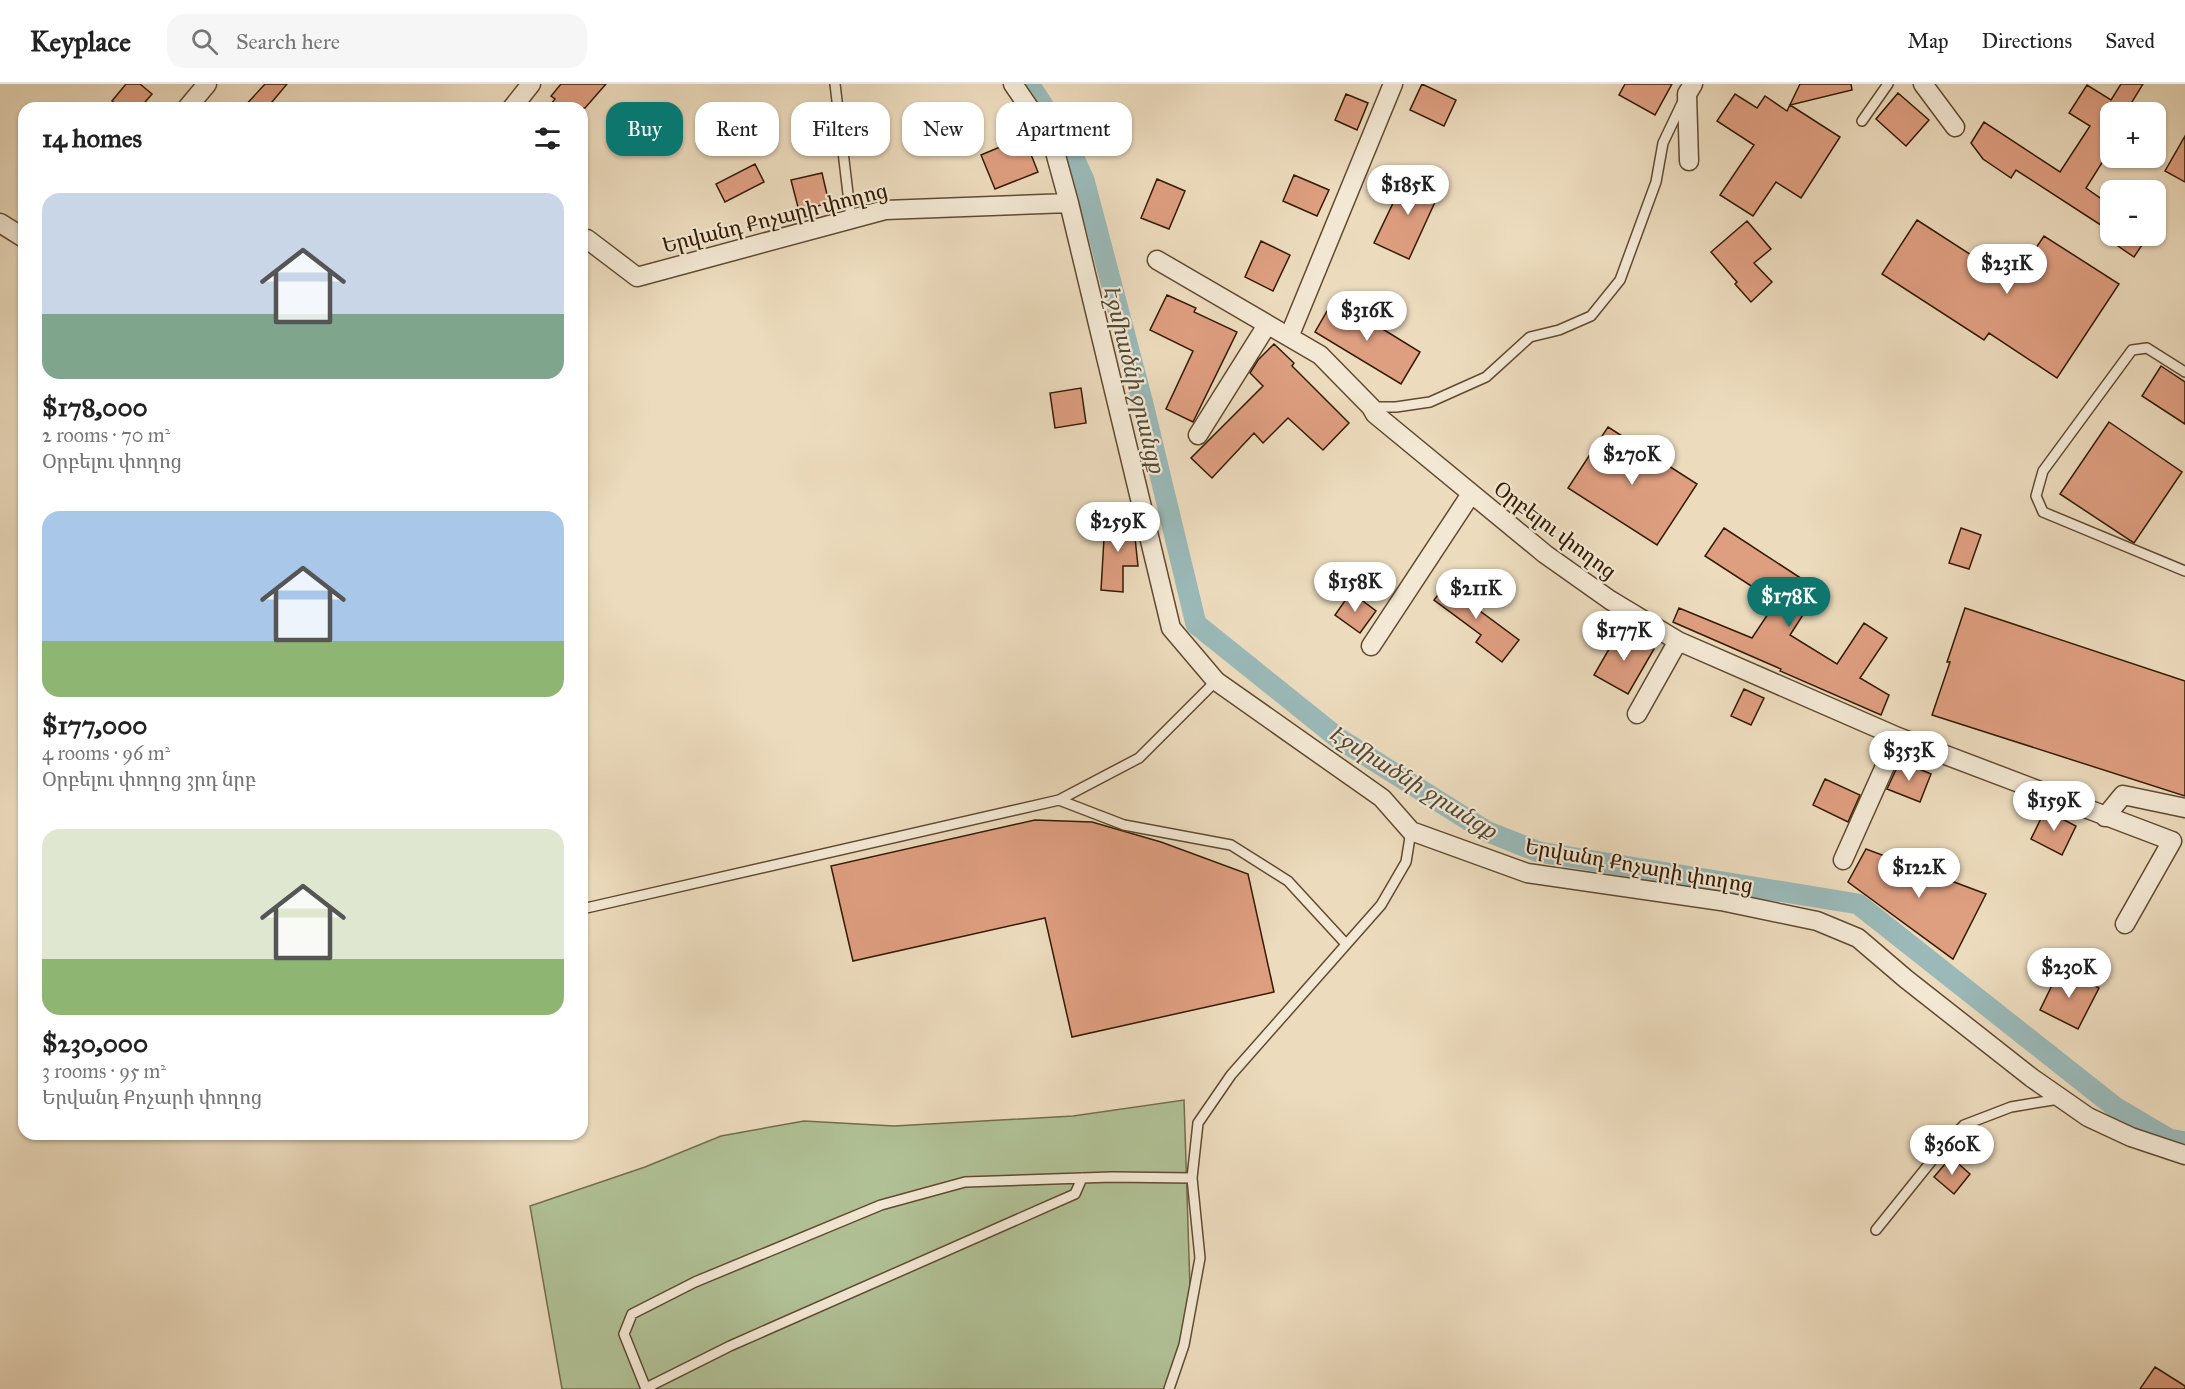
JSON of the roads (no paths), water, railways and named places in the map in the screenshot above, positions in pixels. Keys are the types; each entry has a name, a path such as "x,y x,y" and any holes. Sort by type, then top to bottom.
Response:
{"street":[{"path":"192,102 207,84"},
{"path":"517,102 531,84"},
{"name":"Երվանդ Քոչարի փողոց","path":"1013,84 1052,141 1171,628 1216,681 1382,798 1412,831 1527,873 1721,901 1817,921 1858,938 1906,980 2088,1117 2123,1133 2185,1155"},
{"path":"1289,337 1393,84"},
{"path":"1923,84 1955,127"},
{"path":"1689,161 1690,89"},
{"name":"Երվանդ Քոչարի փողոց","path":"588,240 637,278 885,210 1069,203"},
{"path":"0,223 18,234"},
{"name":"Օրբելու փողոց","path":"1157,260 1320,355 1371,407 1375,414 1545,554 1610,600 1678,641 1898,737 2105,817 2178,840"},
{"path":"1197,435 1267,326"},
{"path":"1371,646 1471,494"},
{"path":"1637,714 1678,641"},
{"path":"1843,860 1898,737"},
{"path":"2105,817 2123,795 2185,808"},
{"path":"2125,924 2178,840"}],"lane":[{"path":"836,84 851,219"},
{"path":"1862,121 1888,84"},
{"path":"1371,407 1396,407 1430,402 1486,377 1530,337 1558,330 1591,316 1620,280 1656,182 1663,143 1690,89"},
{"path":"2185,372 2147,348 2132,350 2043,471 2036,496 2043,512 2185,571"},
{"path":"588,908 1059,800 1139,758 1216,681"},
{"path":"1059,800 1124,825 1231,845 1288,881 1346,944"},
{"path":"1168,1389 1184,1345 1200,1258 1192,1178 1198,1123 1231,1075 1381,906 1406,862 1412,831"},
{"path":"1876,1230 1942,1148 1964,1125 2011,1107 2061,1098"},
{"path":"1082,1178 1075,1194 730,1346 646,1389 624,1334 632,1314 696,1282 881,1205 965,1182 1082,1178 1192,1178"}],"waterway":[{"name":"Էջմիածնի ջրանցք","path":"1029,84 1065,139 1084,180 1142,400 1196,624 1338,738 1486,831 1539,852 1858,904 2115,1107 2169,1139 2185,1142"}]}
